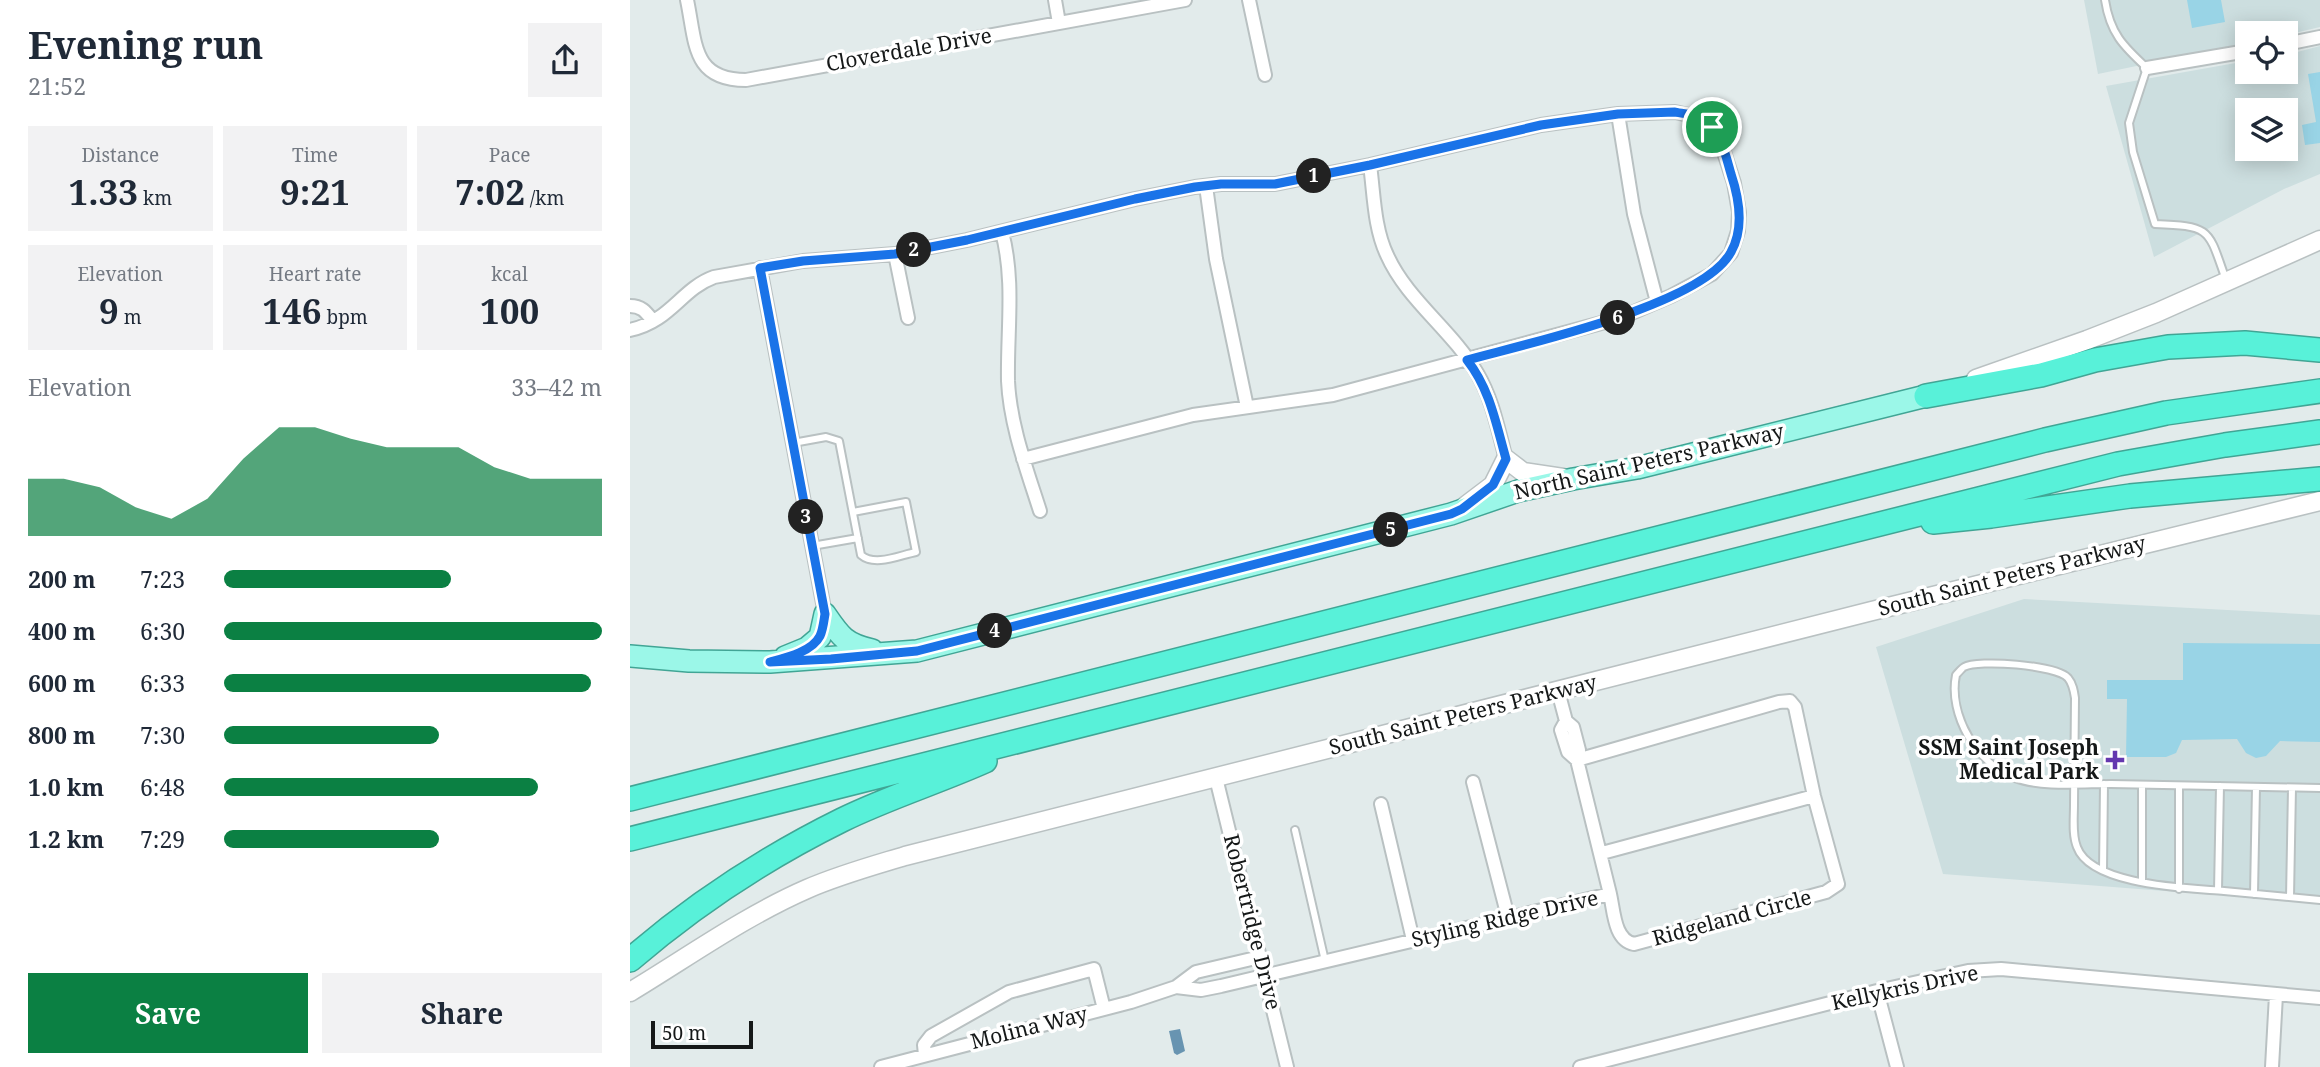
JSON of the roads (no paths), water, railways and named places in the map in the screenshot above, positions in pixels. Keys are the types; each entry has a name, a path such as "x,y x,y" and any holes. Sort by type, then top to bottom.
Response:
{"highway":[{"path":"1926,396 2041,375 2095,360 2168,348 2245,343 2320,350"},
{"path":"630,799 2057,437 2179,411 2320,391"},
{"path":"630,839 2118,464 2320,432"},
{"path":"1861,529 1991,516 2130,496 2320,479"},
{"path":"630,960 716,891 803,840 844,819 945,779 1035,737"}],"main road":[{"name":"North Saint Peters Parkway","path":"630,656 689,661 770,662 917,651 1451,514 1518,491 1637,468 1926,396 2087,341 2320,240"},
{"path":"1462,509 1493,485 1506,459 1523,472 1573,479"},
{"name":"South Saint Peters Parkway","path":"630,992 762,912 806,889 854,871 1558,691 2320,501"},
{"path":"825,614 840,636 851,645 884,653"},
{"path":"770,662 807,648 820,637 825,614"}],"street":[{"name":"Cloverdale Drive","path":"687,0 700,59 711,73 728,80 746,80 1185,0"},
{"path":"1055,0 1059,23"},
{"path":"1248,0 1265,75"},
{"path":"2298,42 2320,37"},
{"path":"2147,68 2235,53"},
{"path":"630,330 667,314 701,282 714,277 803,261 895,254 1002,232 1135,199 1206,186 1275,184 1541,125 1618,114 1675,112 1702,118 1712,127 1722,146 1734,183 1739,212 1738,231 1731,253 1712,274 1657,302 1620,318 1333,395 1193,415 1023,459"},
{"path":"1618,114 1634,214 1657,302"},
{"path":"1370,165 1378,227 1386,253 1404,285 1434,317 1477,373 1492,405 1506,459"},
{"path":"1206,186 1216,259 1247,407"},
{"path":"1002,232 1011,278 1010,398 1023,459 1040,511"},
{"path":"895,254 908,318"},
{"path":"760,268 825,614"},
{"path":"632,303 645,310 653,321"},
{"name":"Styling Ridge Drive","path":"1265,975 1610,894 1577,760 1579,750 1573,727 1566,721 1558,691"},
{"name":"Ridgeland Circle","path":"1577,760 1790,701 1795,707 1814,796 1838,884 1832,889 1634,944 1621,937 1610,894"},
{"name":"Robertridge Drive","path":"1216,778 1287,1067"},
{"path":"1473,782 1508,917"},
{"path":"1602,853 1814,796"},
{"path":"1381,804 1413,940"},
{"name":"Molina Way","path":"881,1067 1104,1009 1176,987 1196,972 1261,957"},
{"name":"Kellykris Drive","path":"1580,1067 1877,991 1968,971 2001,969 2320,998"},
{"path":"925,1055 924,1045 931,1035 1024,986 1094,970 1104,1009"},
{"name":"Molina Way","path":"1176,987 1201,990 1265,975"},
{"path":"1877,991 1897,1067"},
{"path":"2272,1067 2276,995"}],"lane":[{"path":"2105,0 2108,19 2122,46 2147,68 2129,123 2133,152 2155,224 2202,230 2211,237 2227,281"},
{"path":"793,443 826,437 839,441 861,555 865,559 875,561 916,552 906,502 853,512"},
{"path":"812,546 858,538"},
{"path":"2320,788 2104,784 2074,783 2016,779 1994,767 1976,750 1966,732 1955,696 1956,675 1963,667 1974,664 2039,666 2055,669 2067,676 2074,687 2075,698 2074,783 2074,834 2077,848 2085,861 2141,883 2179,889 2320,900"},
{"path":"2103,870 2104,784"},
{"path":"2141,883 2142,785"},
{"path":"2179,786 2179,889"},
{"path":"2218,890 2220,786"},
{"path":"2254,894 2256,787"},
{"path":"2290,897 2292,788"},
{"path":"1295,830 1325,961"}],"water":[{"path":"1180,1029 1185,1051 1177,1055 1174,1053 1169,1031"}],"place":[{"name":"SSM Saint Joseph Medical Park","path":"2115,760"}]}
